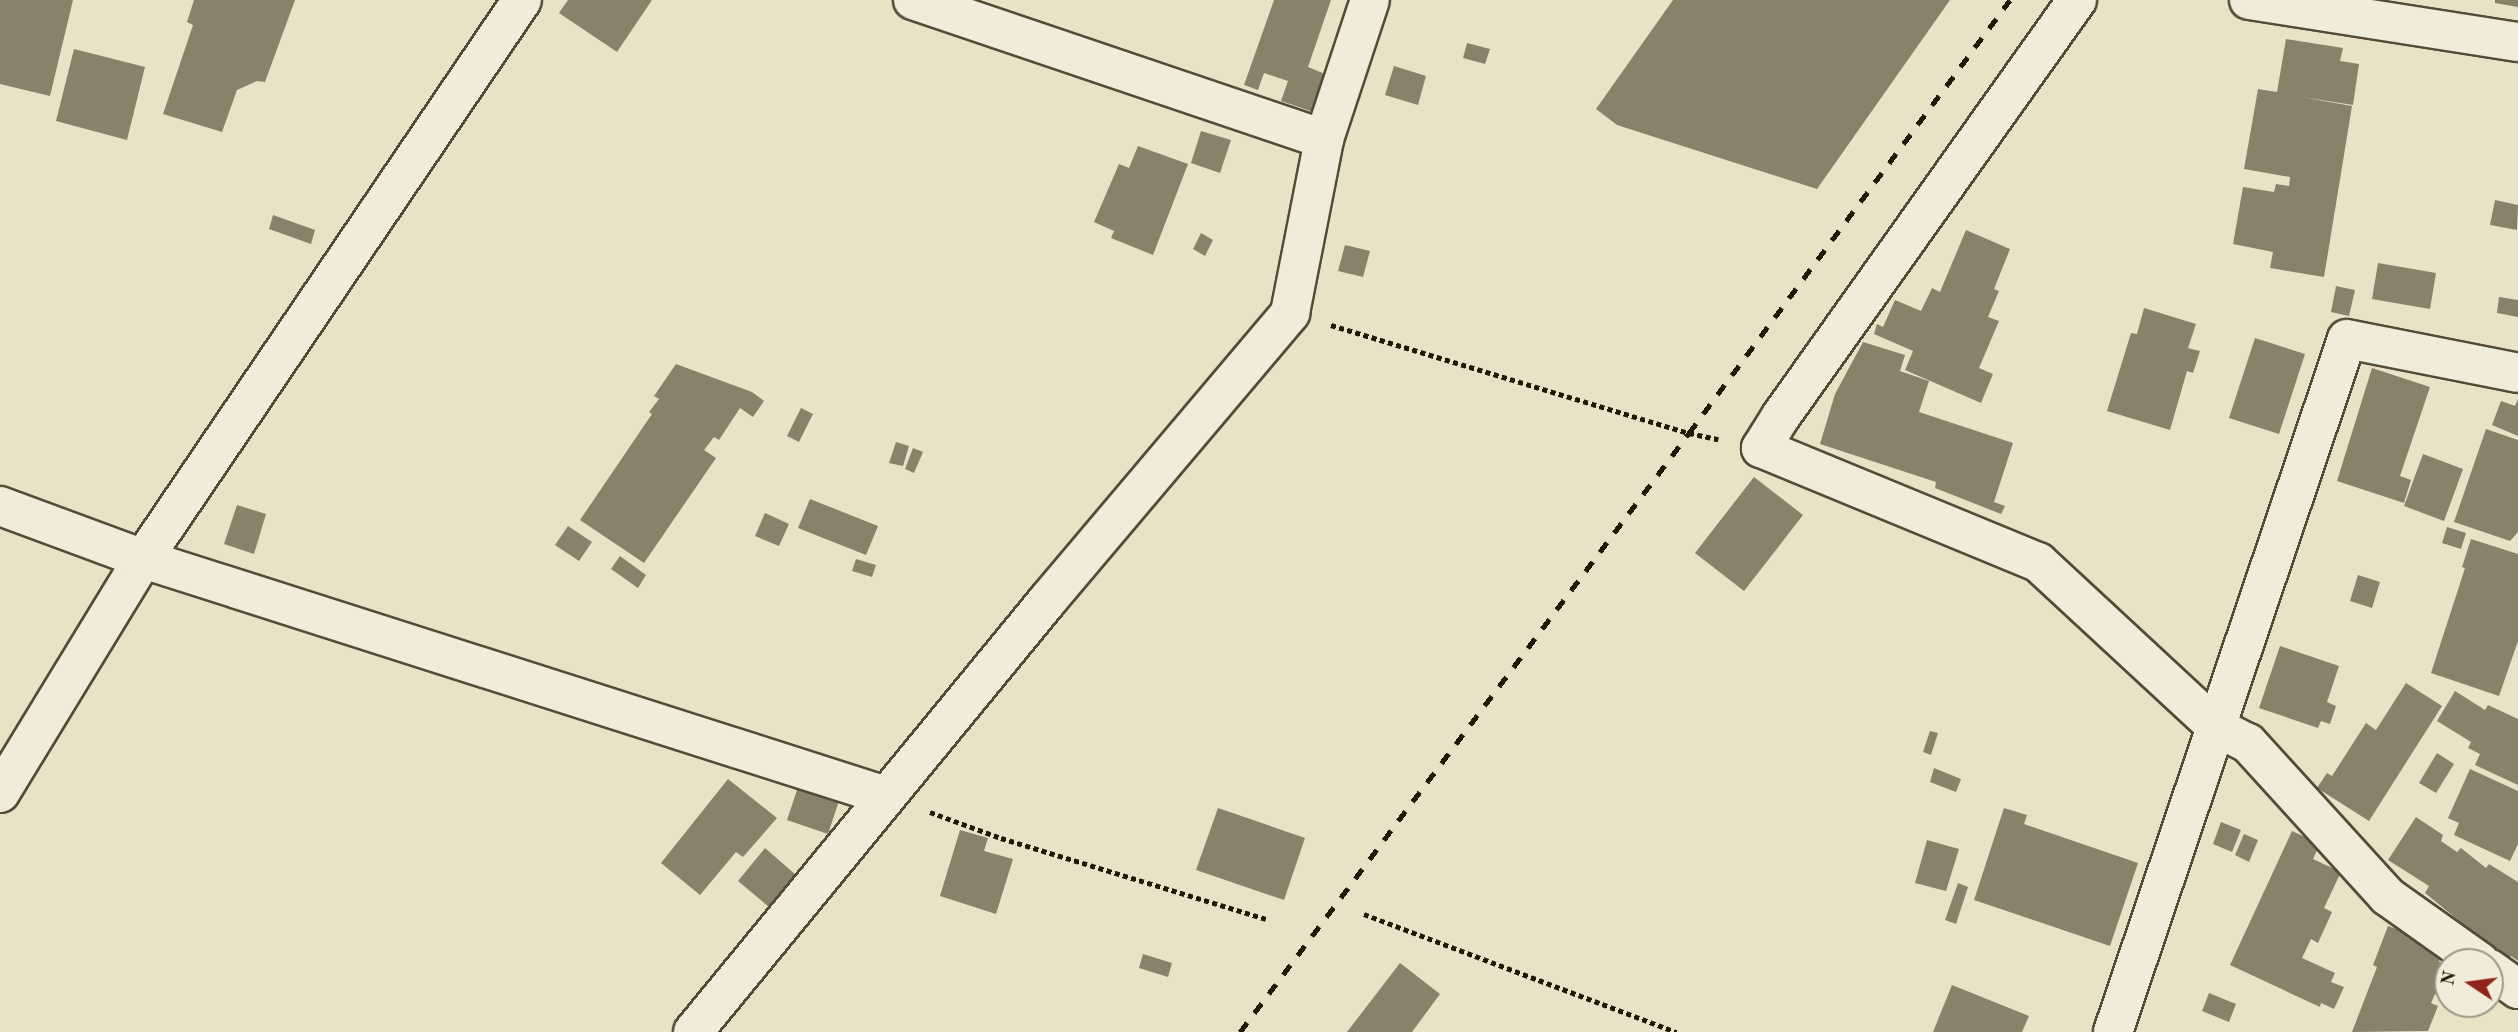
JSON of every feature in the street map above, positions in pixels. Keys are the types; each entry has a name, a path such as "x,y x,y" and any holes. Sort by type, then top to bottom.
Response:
{"street":[{"path":"0,793 143,559 522,0"},
{"path":"913,0 1324,139"},
{"path":"693,1032 886,796 1290,313 1324,139 1370,0"},
{"path":"2077,0 1761,448 2038,562 2216,727 2248,743 2387,896 2460,948"},
{"path":"2249,0 2518,42"},
{"path":"2113,1032 2347,340 2518,373"},
{"path":"0,506 143,559 886,796"}],"path":[{"path":"1290,313 1689,433 1761,448"},
{"path":"886,796 1001,838 1266,919"},
{"path":"1364,914 1676,1032"}],"building":[{"path":"0,0 73,0 50,96 0,84"},
{"path":"194,0 295,0 265,82 257,81 237,90 222,132 163,114 193,25 187,22"},
{"path":"568,0 652,0 617,52 559,13"},
{"path":"1274,0 1331,0 1308,67 1335,78 1322,115 1281,101 1288,81 1264,73 1258,90 1244,85"},
{"path":"1673,0 1950,0 1817,189 1617,125 1596,109"},
{"path":"2495,0 2518,0 2518,7 2495,3"},
{"path":"2286,39 2343,48 2340,61 2359,64 2353,105 2301,97 2352,106 2324,277 2270,268 2273,252 2233,244 2243,187 2274,192 2276,184 2289,186 2290,177 2244,169 2258,89 2277,92"},
{"path":"1467,43 1490,49 1485,64 1463,58"},
{"path":"74,49 145,67 127,140 56,121"},
{"path":"1394,66 1426,76 1418,105 1385,95"},
{"path":"1201,131 1231,140 1220,173 1191,163"},
{"path":"1138,146 1188,164 1153,255 1111,238 1114,231 1094,222 1119,164 1129,168"},
{"path":"2495,200 2518,205 2517,230 2490,225"},
{"path":"273,215 315,230 311,244 269,229"},
{"path":"1966,230 2010,249 1994,289 1999,291 1988,317 1999,321 1979,368 1993,374 1981,403 1905,370 1913,351 1874,334 1877,324 1883,327 1895,300 1921,311 1932,288 1940,292"},
{"path":"1201,233 1213,240 1205,256 1193,249"},
{"path":"1345,245 1370,251 1363,277 1338,271"},
{"path":"2378,263 2436,273 2430,309 2372,299"},
{"path":"2336,286 2355,290 2349,316 2331,312"},
{"path":"2499,297 2518,300 2518,317 2497,313"},
{"path":"2144,308 2196,324 2188,348 2200,351 2193,373 2187,371 2170,430 2107,411 2131,333 2137,334"},
{"path":"2255,338 2305,354 2279,434 2229,418"},
{"path":"1863,342 1905,355 1900,371 1929,381 1919,412 2013,443 1994,502 2005,506 2001,514 1935,488 1936,482 1820,444 1835,394"},
{"path":"676,364 752,392 764,401 753,417 740,408 719,440 714,437 704,450 716,458 644,563 580,520 652,414 649,412 659,399 654,396"},
{"path":"2372,368 2430,387 2400,476 2411,480 2404,503 2337,481"},
{"path":"2518,399 2518,436 2492,425 2501,401 2515,406"},
{"path":"801,408 813,414 799,442 787,436"},
{"path":"2486,429 2518,440 2518,532 2510,541 2454,522"},
{"path":"896,442 909,446 903,466 889,463"},
{"path":"913,448 923,452 914,473 905,469"},
{"path":"2423,454 2463,469 2444,521 2404,506"},
{"path":"1754,477 1803,515 1744,591 1695,553"},
{"path":"810,499 878,526 866,555 798,528"},
{"path":"237,505 266,514 254,554 224,544"},
{"path":"765,513 789,524 779,546 755,536"},
{"path":"568,526 592,542 579,561 555,545"},
{"path":"2447,527 2466,533 2461,549 2442,543"},
{"path":"2471,539 2518,554 2518,641 2499,696 2431,673 2465,568 2462,567"},
{"path":"620,556 646,575 638,588 611,569"},
{"path":"856,559 876,565 872,577 852,571"},
{"path":"2358,575 2380,582 2372,608 2350,601"},
{"path":"2280,646 2339,666 2327,702 2336,706 2330,724 2321,721 2318,728 2259,708"},
{"path":"2406,683 2442,706 2369,821 2317,788 2327,773 2332,776 2366,723 2376,730"},
{"path":"2455,691 2485,710 2488,705 2518,719 2518,785 2475,765 2480,754 2468,748 2471,742 2437,721"},
{"path":"1930,731 1938,733 1931,755 1923,752"},
{"path":"2437,753 2454,764 2436,793 2419,783"},
{"path":"1934,768 1961,779 1956,792 1930,782"},
{"path":"2470,769 2518,791 2518,844 2510,861 2454,835 2459,823 2448,818"},
{"path":"728,779 777,818 743,857 736,852 700,895 661,863"},
{"path":"799,784 840,798 828,834 787,820"},
{"path":"1218,808 1305,838 1284,900 1196,870"},
{"path":"2004,808 2027,815 2024,824 2138,863 2110,946 1974,900"},
{"path":"2416,817 2443,835 2441,841 2457,852 2461,848 2486,868 2489,864 2518,882 2518,961 2511,956 2508,961 2504,958 2504,948 2492,948 2425,893 2429,886 2388,860"},
{"path":"2221,822 2241,830 2232,852 2213,844"},
{"path":"960,830 988,838 984,851 1013,859 996,914 940,896"},
{"path":"2292,831 2320,844 2313,859 2341,872 2324,908 2332,912 2318,943 2311,939 2302,958 2335,973 2331,982 2344,987 2334,1009 2321,1003 2320,1007 2230,965"},
{"path":"2244,834 2258,840 2249,862 2235,855"},
{"path":"1927,840 1959,849 1946,891 1915,883"},
{"path":"765,848 796,875 769,907 738,881"},
{"path":"1958,883 1968,887 1956,924 1945,920"},
{"path":"2388,926 2424,939 2422,946 2434,951 2434,996 2431,1003 2434,1004 2434,1016 2428,1031 2352,1032 2377,967 2373,965"},
{"path":"1143,954 1172,963 1168,977 1139,968"},
{"path":"1400,963 1440,994 1412,1032 1347,1032"},
{"path":"1952,985 2029,1016 2022,1032 1933,1032"},
{"path":"2209,993 2236,1004 2229,1022 2202,1011"}],"railway":[{"path":"1240,1032 2010,0"}]}
